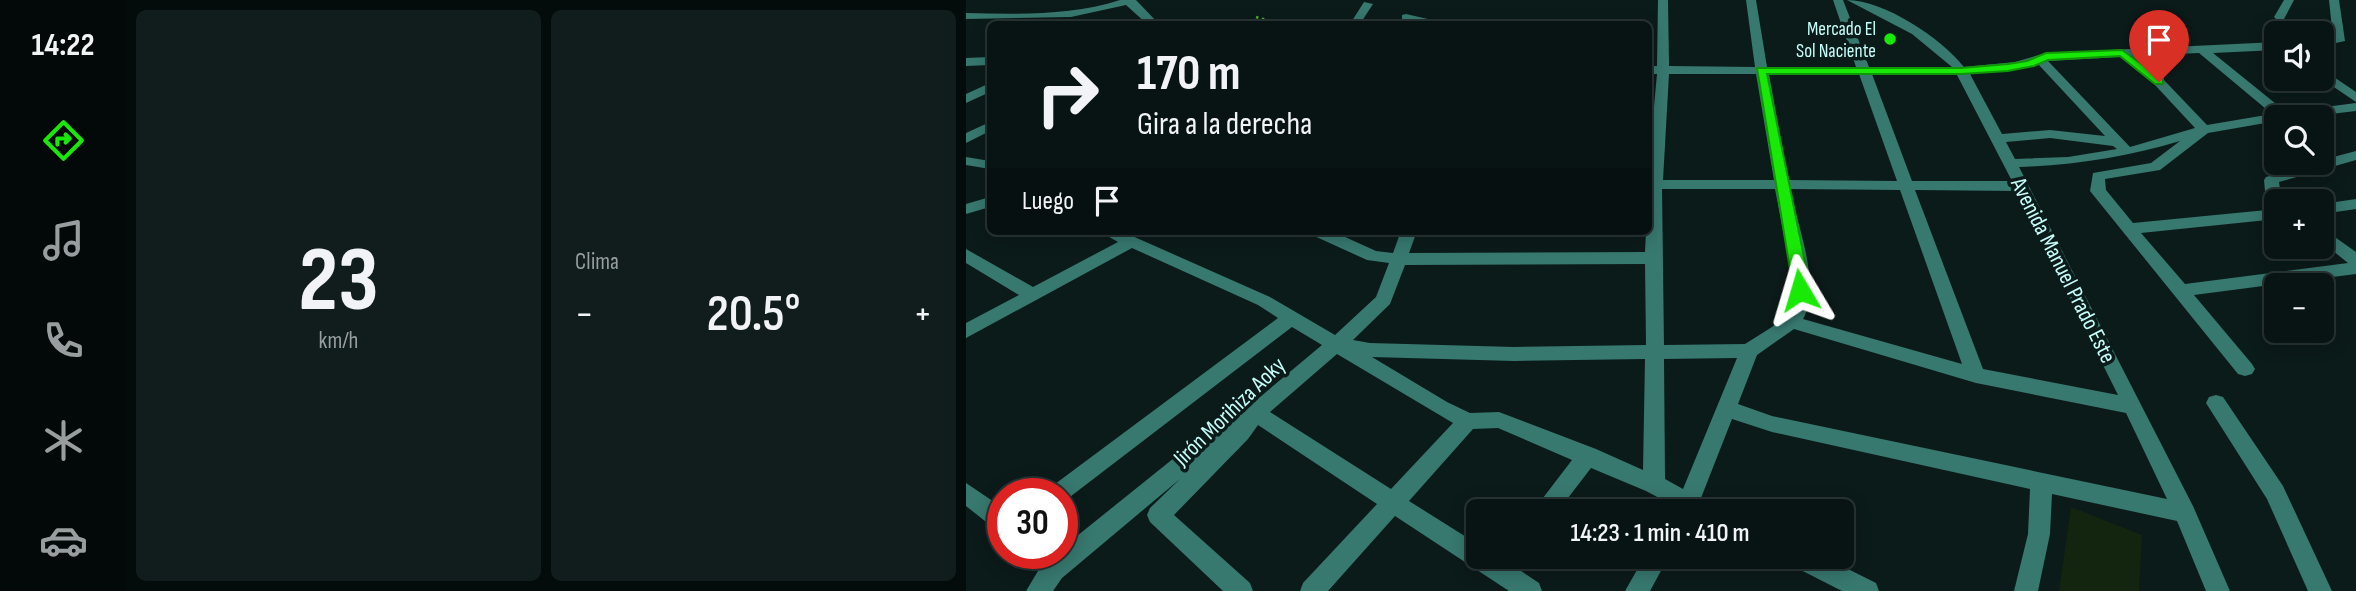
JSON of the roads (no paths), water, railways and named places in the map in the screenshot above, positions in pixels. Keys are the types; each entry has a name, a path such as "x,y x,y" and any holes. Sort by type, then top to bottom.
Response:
{"street":[{"path":"966,16 1059,13 1102,8 1129,0 1150,21"},
{"path":"1654,484 1652,184 1655,28 1663,0"},
{"path":"1696,499 1749,351 1768,336 1794,322 1801,307 1799,272 1761,71 1751,0"},
{"path":"1839,0 1976,375"},
{"name":"Avenida Manuel Prado Este","path":"1852,0 1912,29 1940,50 1961,71 2011,163 2133,407 2185,513 2218,591"},
{"path":"2280,17 2289,0"},
{"path":"2334,0 2335,27 2344,42 2334,42"},
{"path":"1357,21 1368,4"},
{"path":"1405,17 1423,21"},
{"path":"1656,70 1961,71 2008,68 2040,59 2264,47"},
{"path":"2201,49 2270,105"},
{"path":"2122,53 2159,82 2204,130"},
{"path":"2040,59 2122,147"},
{"path":"966,62 987,61"},
{"path":"2334,82 2356,98"},
{"path":"966,85 987,85"},
{"path":"966,99 987,87"},
{"path":"2334,110 2356,107"},
{"path":"2011,163 2067,162 2122,147 2264,119"},
{"path":"966,139 987,128"},
{"path":"2204,130 2155,167 2098,176 2098,191 2245,369"},
{"path":"1998,138 2050,134 2122,147"},
{"path":"2273,189 2271,180 2356,155"},
{"path":"966,161 987,164"},
{"path":"1652,184 2022,187"},
{"path":"966,209 987,203"},
{"path":"2334,207 2356,204"},
{"path":"2127,229 2264,215"},
{"path":"1116,235 1264,301 1440,408 1468,421 1499,420 1654,484 1677,499"},
{"path":"1327,235 1373,256 1401,259 1653,258"},
{"name":"Jirón Morihiza Aoky","path":"1241,591 1158,515 1241,433 1255,413 1337,344 1384,300 1408,235"},
{"path":"966,331 1131,242"},
{"path":"2334,243 2356,261"},
{"path":"968,258 1032,295"},
{"path":"2179,291 2356,268"},
{"path":"966,345 993,317"},
{"path":"1078,480 1292,317"},
{"path":"1794,322 1813,330 1976,375 2133,407"},
{"path":"1337,344 1370,351 1514,354 1749,351"},
{"path":"2216,403 2274,493 2320,591"},
{"path":"1728,409 1772,424 2185,513"},
{"path":"1038,591 1054,570 1232,423 1255,413 1391,503 1466,544"},
{"path":"1311,591 1468,421"},
{"path":"1553,499 1588,455"},
{"path":"2026,591 2039,534 2041,482"},
{"path":"966,493 987,509"},
{"path":"1508,569 1530,591"},
{"path":"1637,591 1650,569"},
{"path":"1823,569 1867,591"}],"place":[{"name":"Mercado El Sol Naciente","path":"1890,39"}]}
